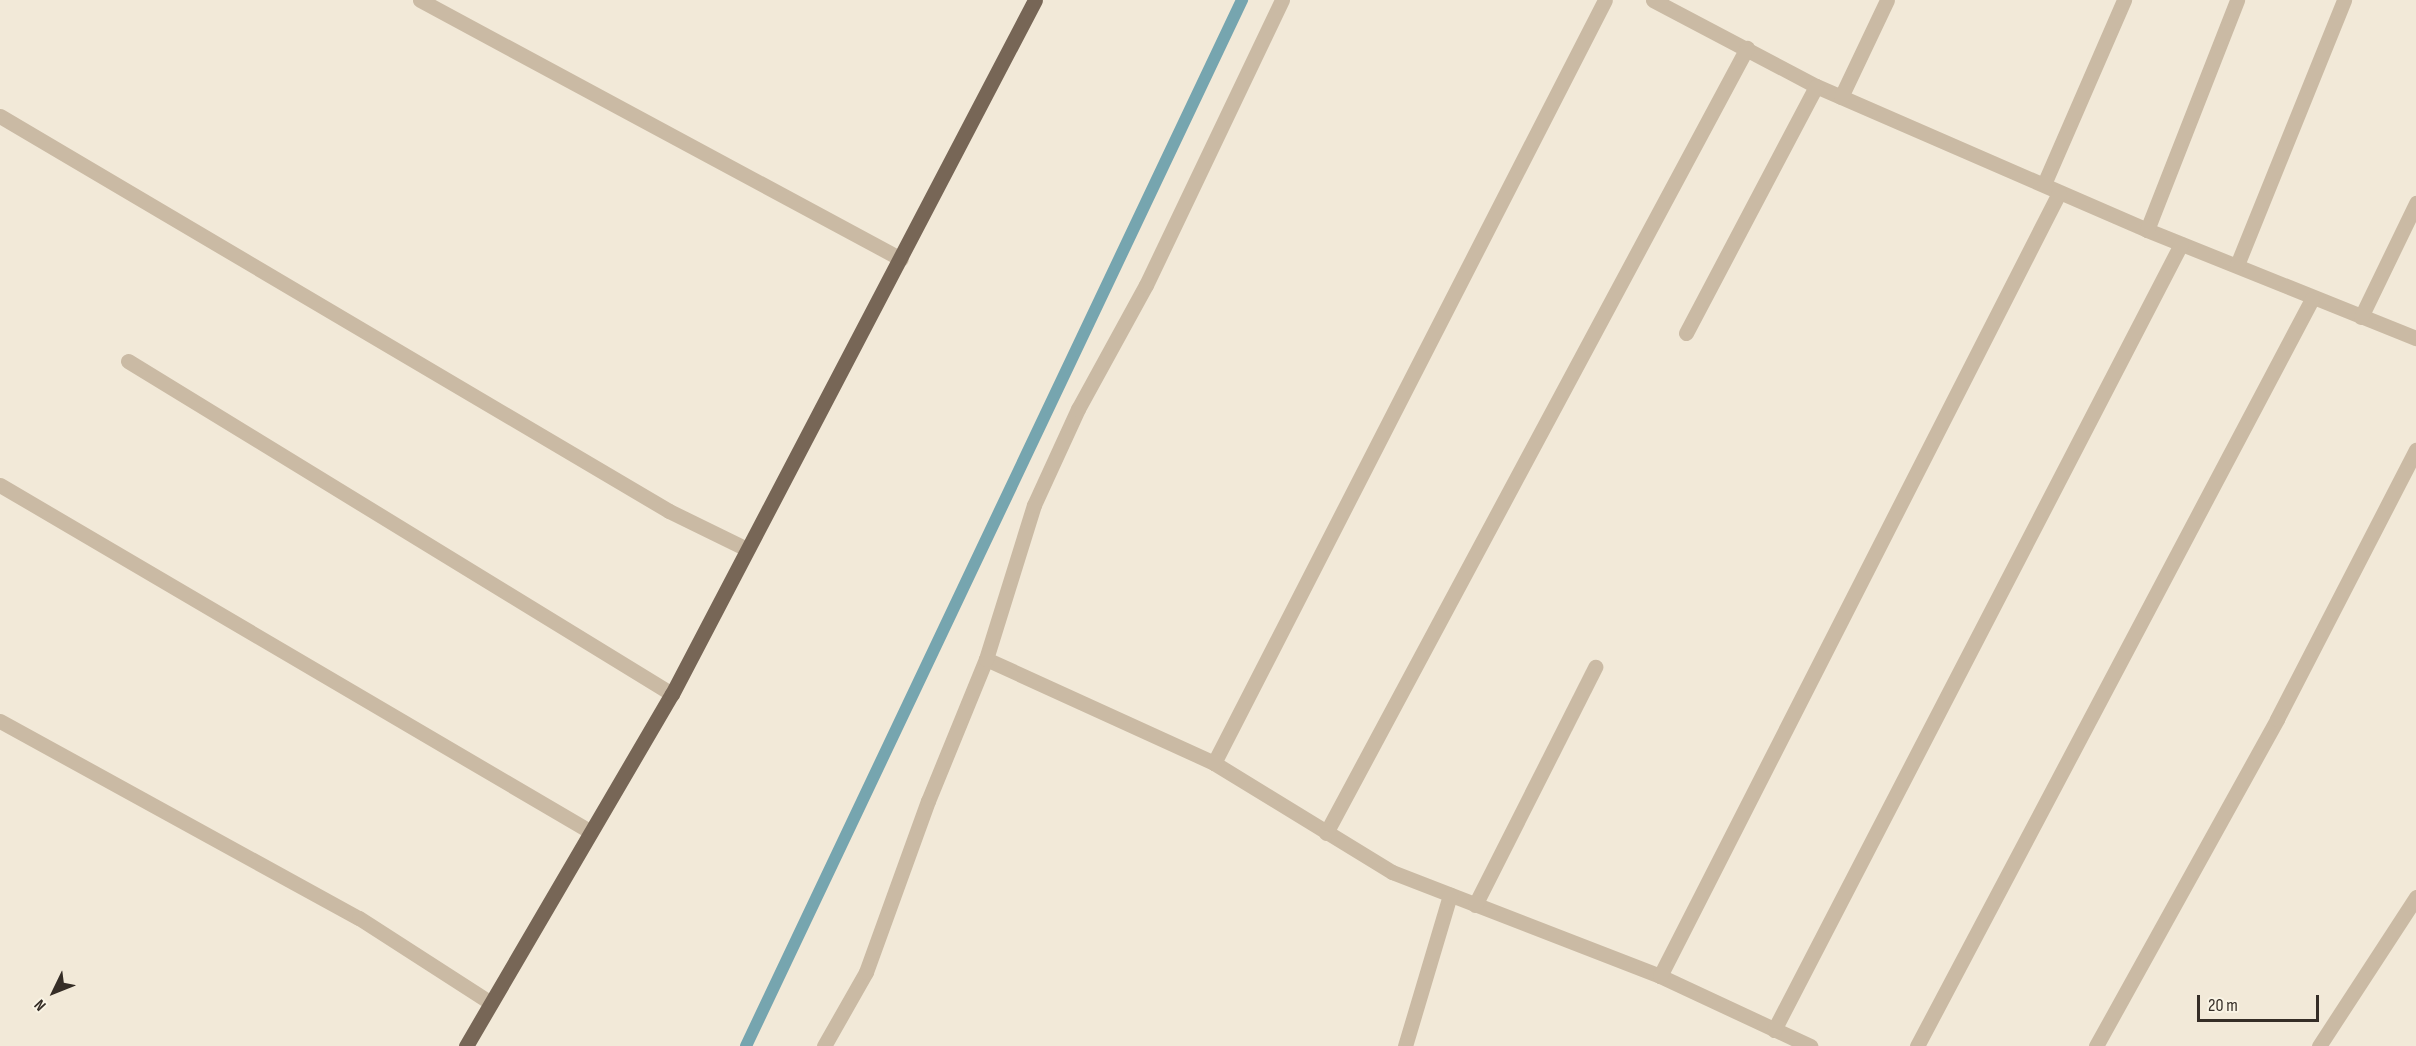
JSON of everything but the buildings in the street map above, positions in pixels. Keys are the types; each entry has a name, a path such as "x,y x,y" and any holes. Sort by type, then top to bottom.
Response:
{"main road":[{"path":"466,1046 672,694 1035,0"}],"street":[{"path":"420,0 901,259"},
{"path":"825,1046 866,972 928,801 986,659 1034,505 1078,409 1156,264 1282,0"},
{"path":"1214,763 1605,0"},
{"path":"1653,0 1680,6 1747,48 1816,87 2147,230 2237,265 2312,299 2416,338"},
{"path":"1841,97 1887,0"},
{"path":"2044,184 2124,0"},
{"path":"2147,230 2237,0"},
{"path":"2237,265 2344,0"},
{"path":"1326,833 1747,48"},
{"path":"1686,333 1816,87"},
{"path":"0,116 669,511 747,549"},
{"path":"1659,976 2059,193"},
{"path":"2361,317 2416,203"},
{"path":"1774,1030 2181,244"},
{"path":"1917,1046 2312,299"},
{"path":"128,362 672,694"},
{"path":"2096,1046 2277,719 2416,450"},
{"path":"0,485 591,832"},
{"path":"986,659 1214,763 1392,872 1659,976 1810,1046"},
{"path":"1475,905 1595,667"},
{"path":"0,721 359,918 491,1003"},
{"path":"1405,1046 1450,896"},
{"path":"2319,1046 2416,897"}],"waterway":[{"path":"746,1046 1242,0"}]}
